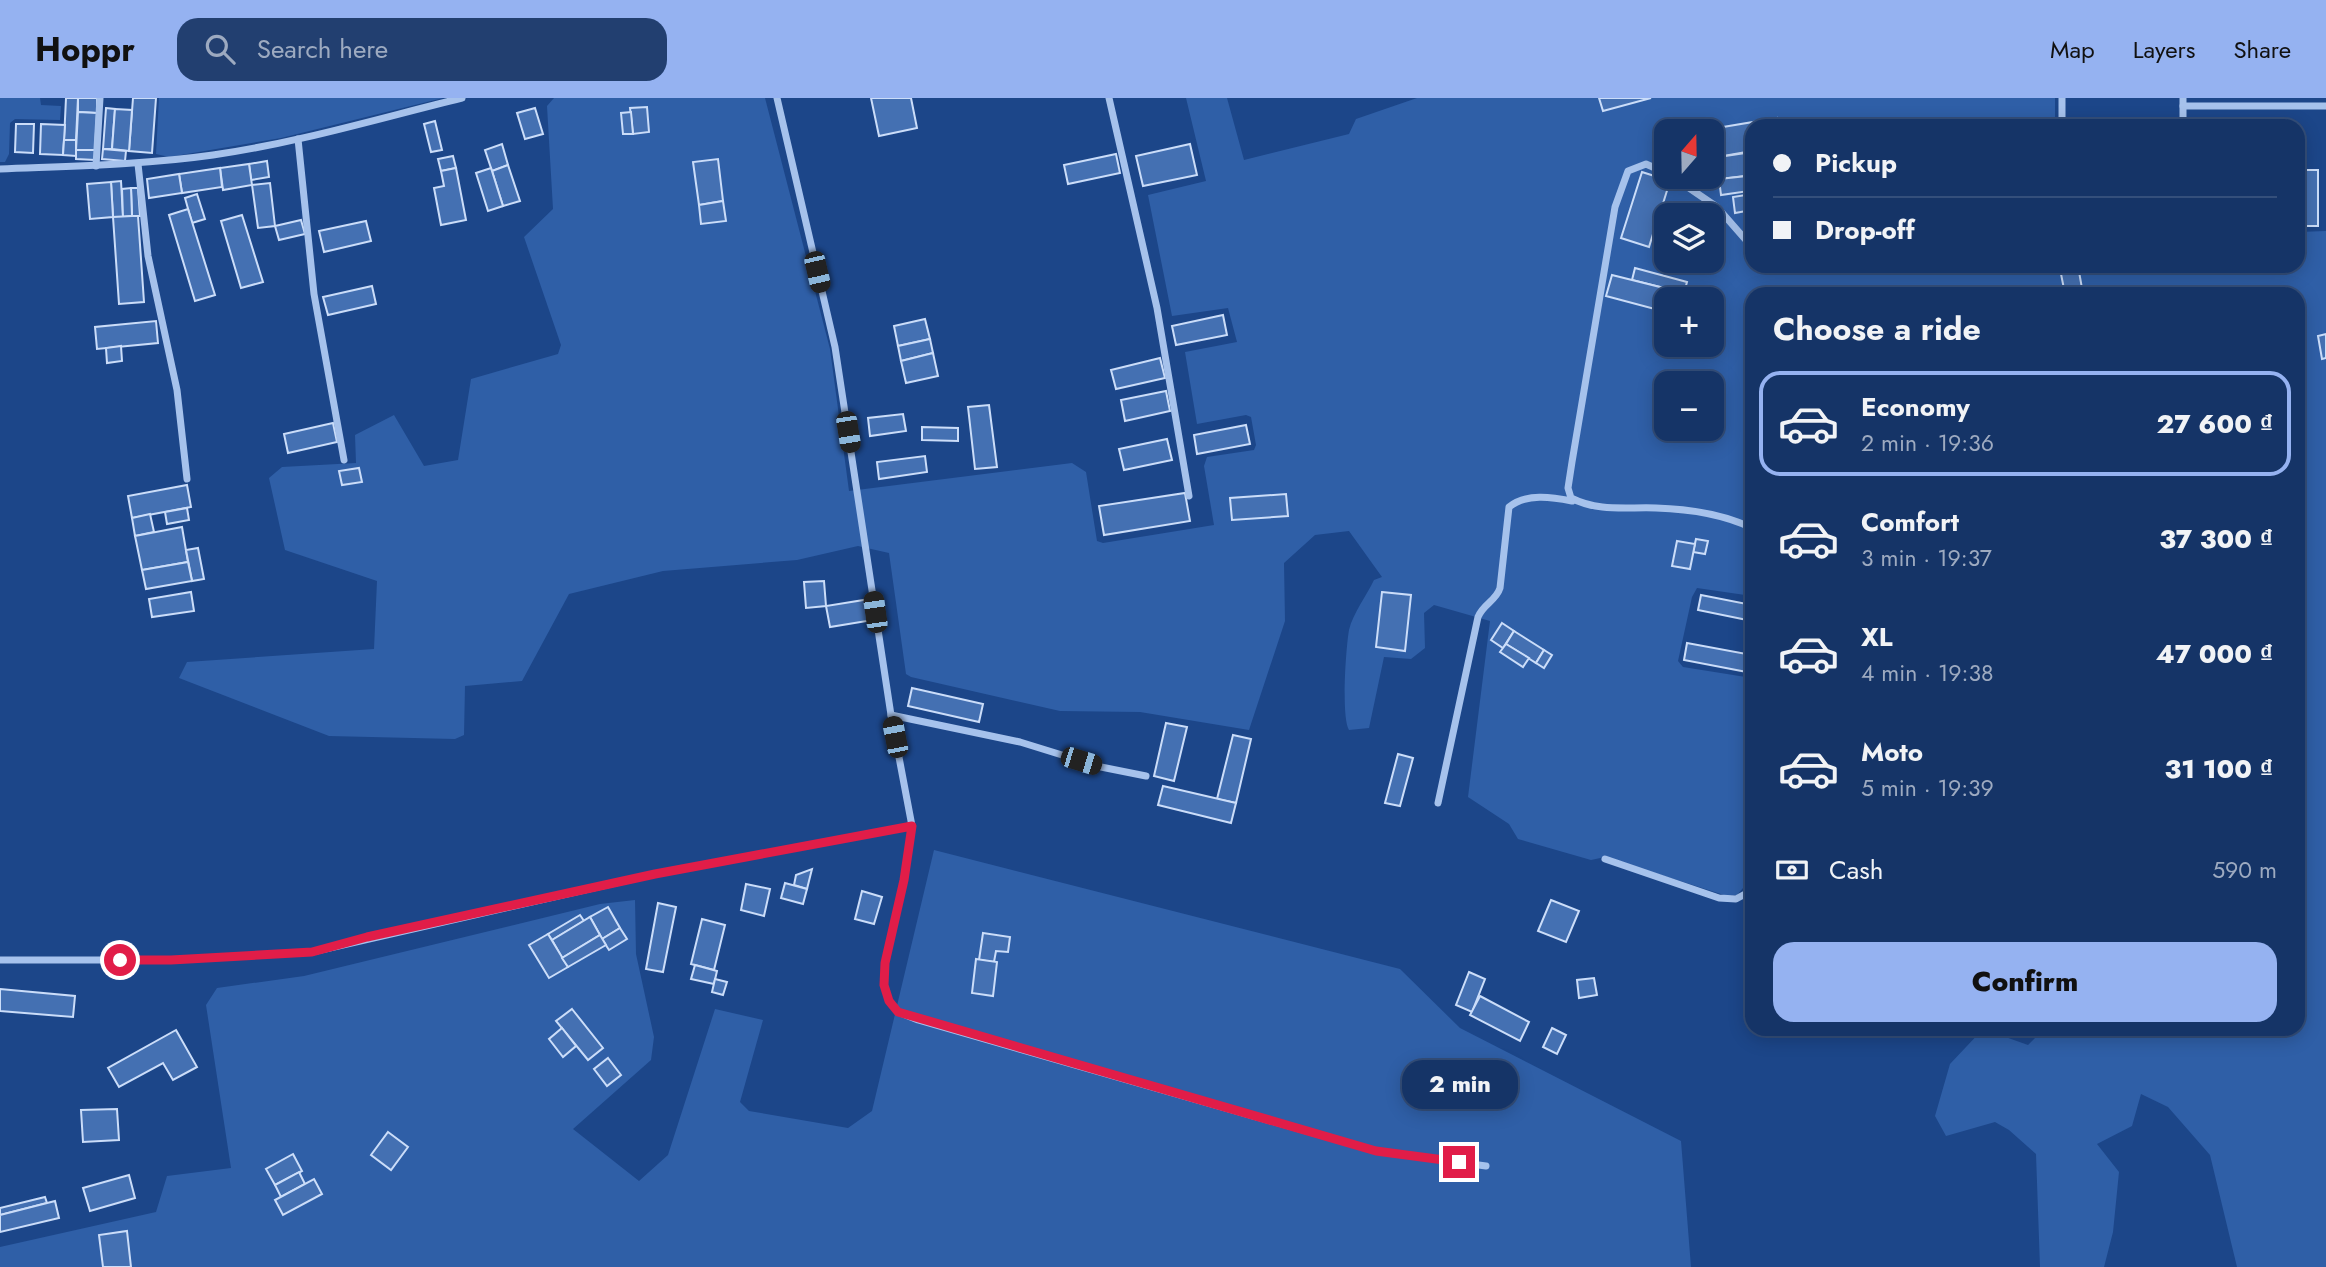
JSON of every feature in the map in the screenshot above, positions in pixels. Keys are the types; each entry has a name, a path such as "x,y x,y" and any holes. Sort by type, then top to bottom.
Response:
{"street":[{"path":"96,166 100,98"},
{"path":"0,169 138,164 215,155 298,139 462,98"},
{"path":"776,98 835,347 891,715 912,826 904,880 885,963 884,985 889,1001 898,1012 1376,1151 1486,1166"},
{"path":"1109,98 1157,308 1189,496"},
{"path":"2062,98 2062,119"},
{"path":"2183,102 2326,106"},
{"path":"298,139 314,294 344,460"},
{"path":"138,164 148,256 177,390 187,479"},
{"path":"1580,503 1570,498 1568,488 1615,207 1628,171 1646,164 1654,168"},
{"path":"1691,189 1717,207 1745,239"},
{"path":"1438,803 1478,617 1485,604 1498,596 1500,588 1509,507 1517,502 1546,496 1605,509 1657,508 1695,512 1723,517 1745,525"},
{"path":"891,715 1020,742 1101,767 1146,776"},
{"path":"0,960 171,960 312,952 367,937 655,874 912,826"},
{"path":"1605,859 1719,898 1736,899 1745,893"}],"shaded area":[{"path":"0,98 40,98 41,105 61,106 60,120 15,119 10,123 9,154 5,162 0,162"},
{"path":"159,98 443,98 281,138 169,157 156,154"},
{"path":"554,98 765,98 830,349 849,491 1072,463 1086,472 1097,541 1103,543 1214,525 1204,466 1207,457 1254,450 1256,445 1251,417 1246,415 1197,424 1185,352 1237,342 1228,308 1172,316 1148,195 1206,181 1186,98 1227,98 1244,160 1349,134 1356,119 1417,98 2055,98 2055,119 1745,119 1745,273 2305,273 2305,232 2326,231 2326,1267 2237,1267 2210,1155 2168,1107 2141,1094 2132,1126 2097,1144 2119,1172 2113,1232 2104,1267 2040,1267 2036,1154 2009,1130 1995,1122 1946,1136 1935,1116 1950,1064 1976,1036 2003,1036 2028,1045 2037,1036 2305,1036 2305,287 1745,287 1745,595 1697,588 1692,597 1678,661 1683,667 1745,677 1745,872 1743,888 1737,895 1724,895 1605,857 1591,860 1518,839 1509,824 1468,797 1490,621 1434,605 1424,613 1425,648 1411,659 1384,657 1369,728 1349,730 1345,697 1349,630 1374,580 1382,577 1349,531 1315,535 1284,563 1285,621 1249,730 1140,712 1060,711 911,677 906,674 889,553 858,546 797,560 663,571 569,594 522,681 465,686 464,735 455,739 329,736 179,678 187,662 374,649 377,581 285,550 269,478 282,467 356,463 355,435 394,415 424,466 458,460 471,379 558,354 561,345 524,237 553,209 547,106"},
{"path":"934,850 1400,969 1460,1028 1681,1141 1691,1267 0,1267 0,1247 156,1212 167,1176 231,1168 206,1005 217,988 304,976 600,904 635,900 636,954 654,1037 651,1060 573,1129 639,1181 668,1155 715,1009 763,1020 740,1102 749,1111 848,1128 872,1111"}],"building":[{"path":"66,98 78,98 76,140 64,140"},
{"path":"78,98 97,98 97,113 78,112"},
{"path":"133,98 156,98 152,153 129,151"},
{"path":"871,98 911,98 917,128 879,136"},
{"path":"1599,98 1651,98 1603,111"},
{"path":"647,107 649,132 633,134 630,108"},
{"path":"106,108 115,109 112,149 103,149"},
{"path":"535,108 543,134 525,139 517,113"},
{"path":"115,109 132,110 129,151 112,149"},
{"path":"78,112 97,113 95,150 76,150"},
{"path":"631,112 633,134 623,134 621,113"},
{"path":"435,121 442,150 431,152 424,124"},
{"path":"1745,123 1745,152 1724,156 1724,127"},
{"path":"16,124 34,124 33,153 15,152"},
{"path":"41,124 65,125 63,155 40,154"},
{"path":"64,140 76,140 76,156 63,155"},
{"path":"502,144 508,165 492,171 485,150"},
{"path":"1190,144 1197,175 1143,186 1136,156"},
{"path":"103,149 126,151 125,161 102,159"},
{"path":"76,150 95,150 95,160 76,159"},
{"path":"1745,153 1745,176 1724,179 1724,156"},
{"path":"1116,154 1120,173 1068,184 1064,165"},
{"path":"453,156 456,168 441,171 438,159"},
{"path":"718,159 723,201 699,205 693,162"},
{"path":"267,161 269,177 251,180 249,164"},
{"path":"249,164 252,185 223,190 220,168"},
{"path":"508,165 520,201 503,206 492,171"},
{"path":"220,168 222,187 182,193 179,174"},
{"path":"456,168 466,220 441,225 434,188 444,186 441,171"},
{"path":"491,168 503,206 488,211 476,173"},
{"path":"2305,170 2318,170 2318,226 2305,226"},
{"path":"1642,172 1654,176 1654,189 1668,189 1663,203 1654,203 1654,234 1649,247 1621,238"},
{"path":"179,174 182,193 149,198 147,179"},
{"path":"1745,176 1745,192 1721,195 1724,178"},
{"path":"121,181 123,217 113,217 111,182"},
{"path":"111,182 113,217 90,219 87,184"},
{"path":"270,183 275,226 258,228 252,185"},
{"path":"131,188 138,188 140,216 132,216"},
{"path":"131,188 132,216 123,217 122,189"},
{"path":"197,194 205,219 192,223 185,198"},
{"path":"1745,195 1745,211 1735,213 1733,197"},
{"path":"723,201 726,221 701,224 699,205"},
{"path":"188,209 215,295 195,301 169,215"},
{"path":"242,215 263,282 241,288 221,221"},
{"path":"138,216 144,302 119,304 113,217"},
{"path":"301,220 305,234 279,240 275,226"},
{"path":"366,221 371,241 324,252 319,231"},
{"path":"1635,268 1687,282 1686,287 1660,287 1632,280"},
{"path":"2061,273 2079,273 2082,287 2064,287"},
{"path":"1612,275 1660,287 1654,287 1654,309 1606,296"},
{"path":"372,286 376,304 328,315 323,297"},
{"path":"1223,315 1227,335 1176,345 1172,326"},
{"path":"925,319 930,339 898,346 894,326"},
{"path":"156,321 158,343 97,349 95,327"},
{"path":"2326,334 2326,358 2322,359 2318,336"},
{"path":"930,339 933,353 901,361 898,346"},
{"path":"121,346 122,361 107,363 106,348"},
{"path":"933,353 938,376 906,383 901,361"},
{"path":"1160,358 1165,378 1116,389 1111,370"},
{"path":"1166,391 1170,411 1125,421 1121,400"},
{"path":"989,405 997,467 975,469 968,407"},
{"path":"903,414 906,431 870,436 868,418"},
{"path":"333,423 337,442 288,453 284,434"},
{"path":"1246,425 1250,444 1197,454 1194,435"},
{"path":"922,427 958,428 958,441 922,440"},
{"path":"1167,439 1172,460 1124,470 1119,449"},
{"path":"925,456 927,472 879,479 877,462"},
{"path":"359,468 362,482 342,485 339,471"},
{"path":"187,485 191,507 132,518 128,496"},
{"path":"1185,493 1190,521 1104,535 1099,506"},
{"path":"1286,494 1288,516 1232,520 1230,498"},
{"path":"187,508 189,520 167,524 165,512"},
{"path":"150,514 154,532 135,536 132,518"},
{"path":"182,527 188,562 142,570 135,536"},
{"path":"1696,539 1708,541 1705,554 1693,552"},
{"path":"1677,541 1695,544 1690,569 1672,566"},
{"path":"198,548 204,579 192,581 186,550"},
{"path":"188,562 192,581 146,589 142,570"},
{"path":"824,581 826,606 806,608 804,582"},
{"path":"191,592 194,611 152,617 149,599"},
{"path":"1382,592 1411,595 1405,651 1376,647"},
{"path":"1701,595 1745,604 1745,620 1698,610"},
{"path":"870,599 873,620 830,627 826,606"},
{"path":"1502,623 1514,631 1503,648 1491,640"},
{"path":"1514,631 1544,650 1536,663 1506,644"},
{"path":"1687,643 1745,654 1745,672 1684,660"},
{"path":"1506,644 1529,658 1523,667 1500,652"},
{"path":"1544,650 1552,655 1544,668 1536,663"},
{"path":"912,688 983,704 979,722 908,706"},
{"path":"1166,723 1187,727 1174,781 1154,776"},
{"path":"1233,735 1251,739 1236,803 1217,799"},
{"path":"1398,754 1413,758 1400,806 1385,803"},
{"path":"1163,786 1236,803 1231,823 1158,805"},
{"path":"812,869 807,889 794,885 796,875"},
{"path":"785,883 807,889 803,904 781,898"},
{"path":"746,884 770,889 764,916 741,910"},
{"path":"862,891 882,897 874,924 855,919"},
{"path":"1551,900 1579,911 1566,942 1538,931"},
{"path":"658,903 676,907 663,972 646,969"},
{"path":"608,907 620,928 602,939 590,917"},
{"path":"580,915 584,921 552,940 548,934"},
{"path":"590,917 600,935 562,958 552,940"},
{"path":"702,919 725,925 714,970 691,964"},
{"path":"620,928 627,939 609,950 602,939"},
{"path":"983,933 1010,937 1008,952 996,951 994,962 979,960"},
{"path":"548,934 568,967 549,978 529,945"},
{"path":"600,935 606,945 568,967 562,958"},
{"path":"976,959 997,962 993,996 972,993"},
{"path":"695,965 717,971 714,984 691,979"},
{"path":"1469,972 1485,979 1472,1012 1456,1005"},
{"path":"1594,978 1597,995 1579,998 1577,980"},
{"path":"715,979 727,982 723,995 712,992"},
{"path":"0,989 75,996 73,1017 0,1011"},
{"path":"1480,996 1529,1022 1520,1041 1470,1015"},
{"path":"572,1009 603,1048 588,1060 556,1021"},
{"path":"562,1028 576,1046 563,1057 549,1039"},
{"path":"1552,1028 1566,1035 1557,1054 1543,1047"},
{"path":"176,1030 197,1067 173,1080 163,1063 119,1087 108,1068"},
{"path":"608,1058 621,1075 607,1086 594,1069"},
{"path":"117,1109 119,1140 83,1142 81,1110"},
{"path":"388,1132 408,1147 391,1170 371,1155"},
{"path":"293,1154 302,1171 275,1185 266,1169"},
{"path":"299,1172 305,1184 281,1197 275,1185"},
{"path":"129,1175 135,1198 90,1211 83,1188"},
{"path":"314,1179 322,1194 283,1215 275,1200"},
{"path":"45,1197 47,1203 0,1215 0,1208"},
{"path":"55,1201 59,1218 0,1232 0,1215"},
{"path":"127,1231 131,1267 103,1267 99,1235"}],"route":[{"path":"120,960 171,960 312,952 367,937 655,874 912,826 904,880 885,963 884,985 889,1001 898,1012 1376,1151 1459,1162"}]}
